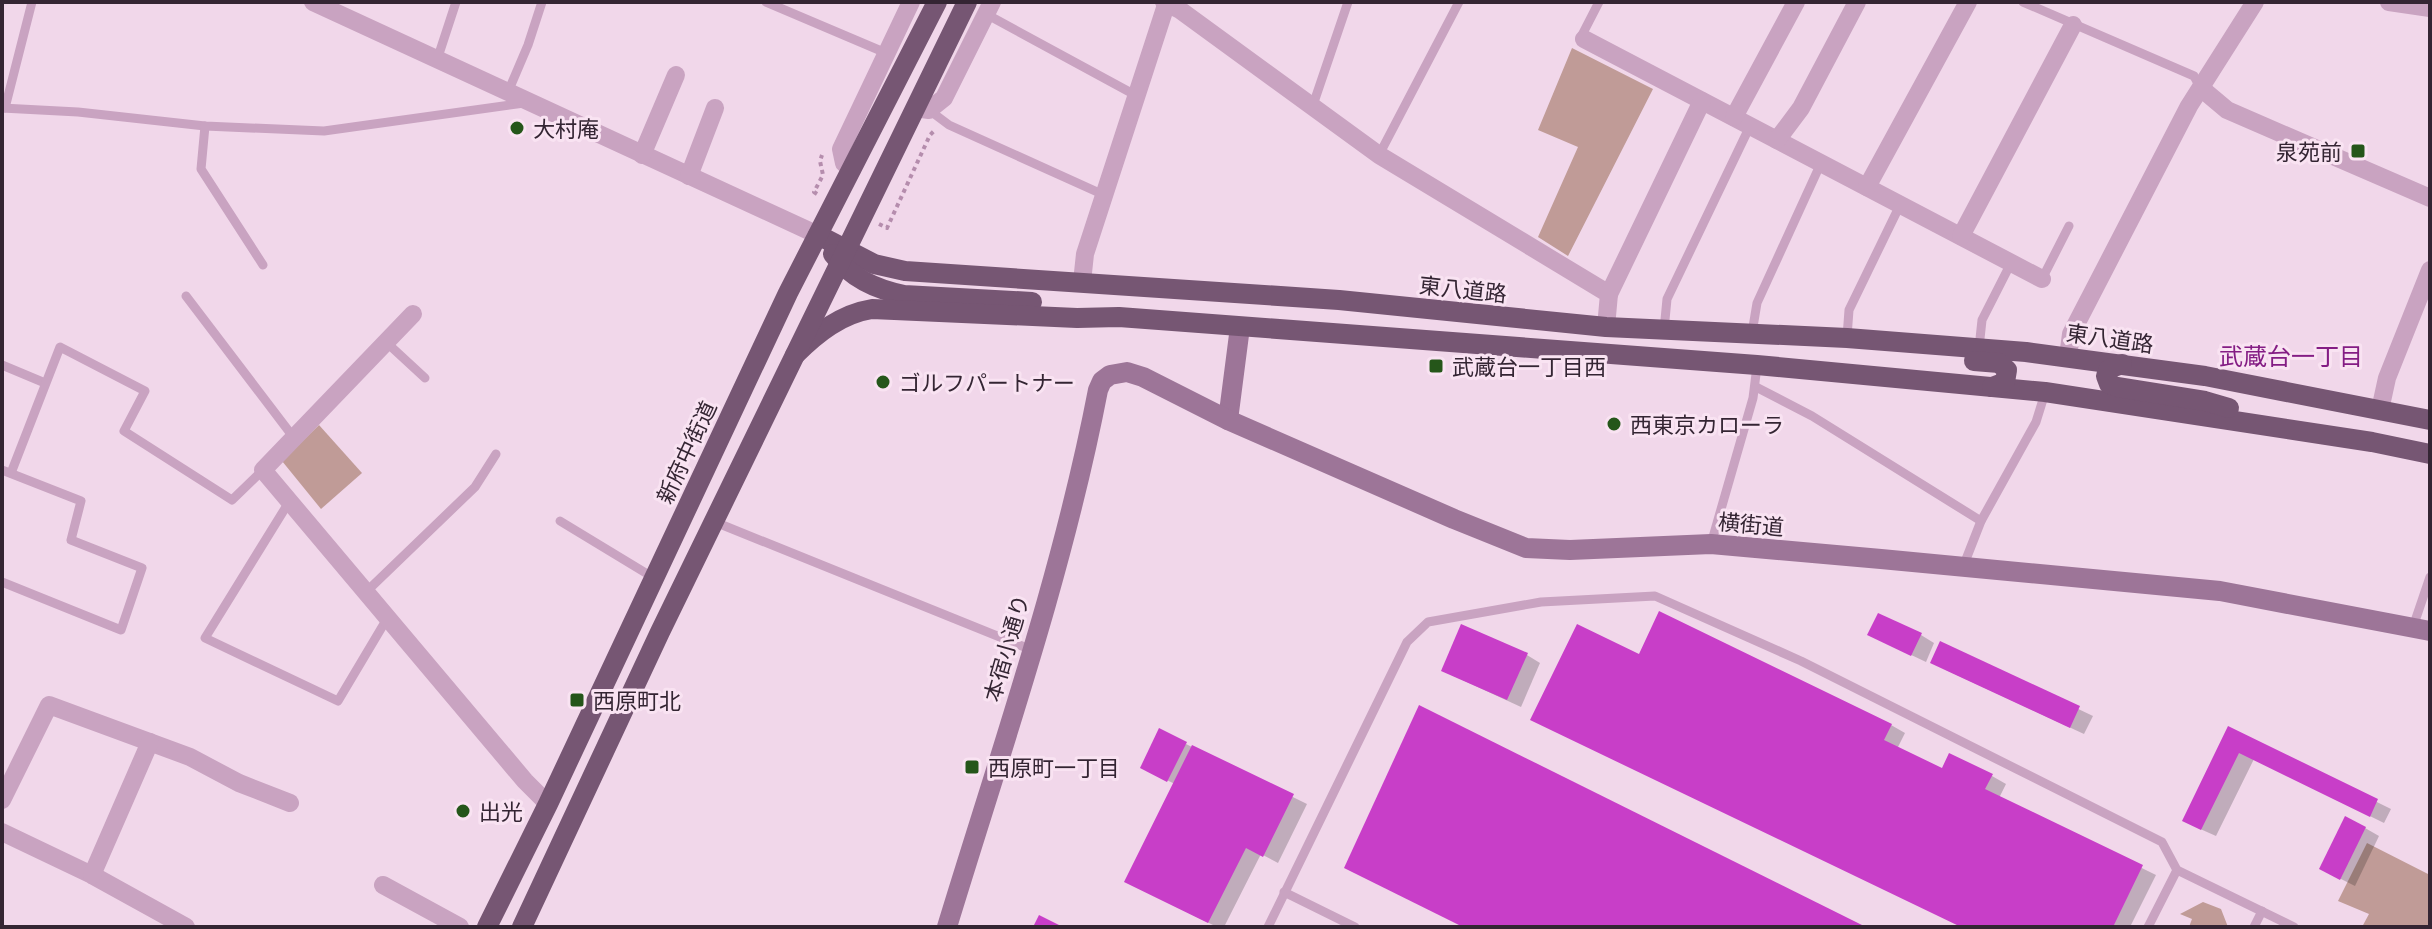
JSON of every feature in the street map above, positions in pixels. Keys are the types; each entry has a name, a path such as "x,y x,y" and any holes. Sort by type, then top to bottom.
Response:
{"main road":[{"name":"新府中街道","path":"487,927 788,293 937,2"},
{"path":"522,927 842,256 922,109 967,2"},
{"name":"東八道路","path":"818,235 842,256 855,276 873,286 904,295 1078,305 1119,317"},
{"name":"東八道路","path":"842,256 905,271 1339,300 1606,327 1813,336 2068,357 2205,376 2430,420"},
{"name":"東八道路","path":"795,355 827,327 859,311 872,309 1119,317 1757,365 2045,392 2430,454"},
{"path":"1847,341 1909,355 1999,363 2007,370 2007,379 1992,387"},
{"path":"2122,364 2112,366 2106,376 2109,384 2205,401 2306,432"},
{"path":"513,927 538,891"}],"street":[{"path":"313,2 345,10 437,60 818,235"},
{"path":"852,170 844,163 841,149 911,2"},
{"path":"1742,122 1796,2"},
{"path":"1777,140 1801,108 1857,2"},
{"path":"1867,187 1968,2"},
{"path":"2068,357 2071,334 2189,106 2255,2"},
{"path":"2389,2 2430,8"},
{"path":"1082,282 1085,254 1166,3 1180,10 1379,155 1609,294"},
{"path":"922,109 944,98 989,8"},
{"path":"1961,236 2073,25"},
{"path":"1584,39 2042,279"},
{"path":"642,155 676,75"},
{"path":"2202,89 2227,110 2430,198"},
{"path":"1606,327 1609,294 1702,101"},
{"path":"689,176 715,108"},
{"path":"2380,410 2387,378 2430,270"},
{"path":"413,314 263,470 525,781 548,804"},
{"path":"1228,420 1240,327"},
{"name":"横街道","path":"1102,381 1110,375 1127,372 1135,375 1228,420 1526,548 1570,550 1711,544 2220,591 2422,629"},
{"name":"本宿小通り","path":"947,927 1032,650 1082,468 1102,381"},
{"path":"2,800 49,705 150,742 290,803"},
{"path":"92,875 150,742"},
{"path":"2,832 92,875 186,927"},
{"path":"383,885 460,927"}],"lane":[{"path":"32,2 3,108 78,112 205,126 324,131 529,102"},
{"path":"437,60 456,2"},
{"path":"508,92 542,2"},
{"path":"766,2 886,53"},
{"path":"1312,108 1348,2"},
{"path":"1379,155 1459,2"},
{"path":"1584,39 1582,35 1599,2"},
{"path":"2023,2 2194,76 2202,89"},
{"path":"989,8 1137,96"},
{"path":"922,109 949,125 1104,195"},
{"path":"1664,330 1667,299 1742,122"},
{"path":"205,126 201,169 263,265"},
{"path":"1752,333 1757,303 1821,163"},
{"path":"1847,341 1849,310 1900,205"},
{"path":"2042,279 2069,226"},
{"path":"1979,348 1982,320 2011,263"},
{"path":"186,296 294,438"},
{"path":"386,342 425,378"},
{"path":"2,582 121,630 142,568 71,540 81,501 6,471 60,347 145,391 124,431 232,500 263,470"},
{"path":"2,365 45,383"},
{"path":"1711,544 1756,387 1757,365"},
{"path":"1756,387 1812,416 1981,521"},
{"path":"1963,567 1981,521 2036,422 2045,392"},
{"path":"366,592 475,487 496,454"},
{"path":"289,502 205,638 338,701 388,617"},
{"path":"560,521 654,578"},
{"path":"715,522 1032,650"},
{"path":"2422,629 2430,577"},
{"path":"1268,927 1407,642 1428,622 1541,602 1655,596 1801,661 2162,842 2177,870 2294,927"},
{"path":"2148,927 2177,870"},
{"path":"1284,892 1355,927"},
{"path":"2254,927 2262,911"}],"shaded area":[{"path":"1572,48 1653,89 1568,256 1538,237 1578,147 1538,130"},
{"path":"319,425 362,473 321,509 282,461"},
{"path":"2367,843 2430,875 2430,927 2362,927 2369,914 2338,901"},
{"path":"2203,902 2221,909 2228,927 2189,927 2192,919 2180,914"}],"building":[{"path":"1659,611 1892,724 1884,740 1942,768 1949,753 1993,774 1985,789 2143,865 2113,927 1961,927 1530,720 1577,624 1639,654"},
{"path":"1878,613 1922,633 1911,656 1867,635"},
{"path":"1461,624 1528,653 1507,700 1441,671"},
{"path":"1940,641 2080,706 2070,728 1930,663"},
{"path":"1419,705 1866,927 1463,927 1344,868"},
{"path":"2228,726 2378,799 2370,817 2239,753 2201,830 2182,821"},
{"path":"1159,728 1187,742 1167,782 1140,768"},
{"path":"1192,745 1294,794 1263,857 1246,848 1208,923 1124,882"},
{"path":"2345,816 2366,827 2340,880 2319,869"},
{"path":"1039,915 1063,927 1033,927"}],"place":[{"name":"大村庵","path":"517,128"},
{"name":"泉苑前","path":"2358,151"},
{"name":"武蔵台一丁目西","path":"1436,366"},
{"name":"ゴルフパートナー","path":"883,382"},
{"name":"西東京カローラ","path":"1614,424"},
{"name":"西原町北","path":"577,700"},
{"name":"西原町一丁目","path":"972,767"},
{"name":"出光","path":"463,811"}],"district":[{"name":"武蔵台一丁目","path":"2291,355"}]}
